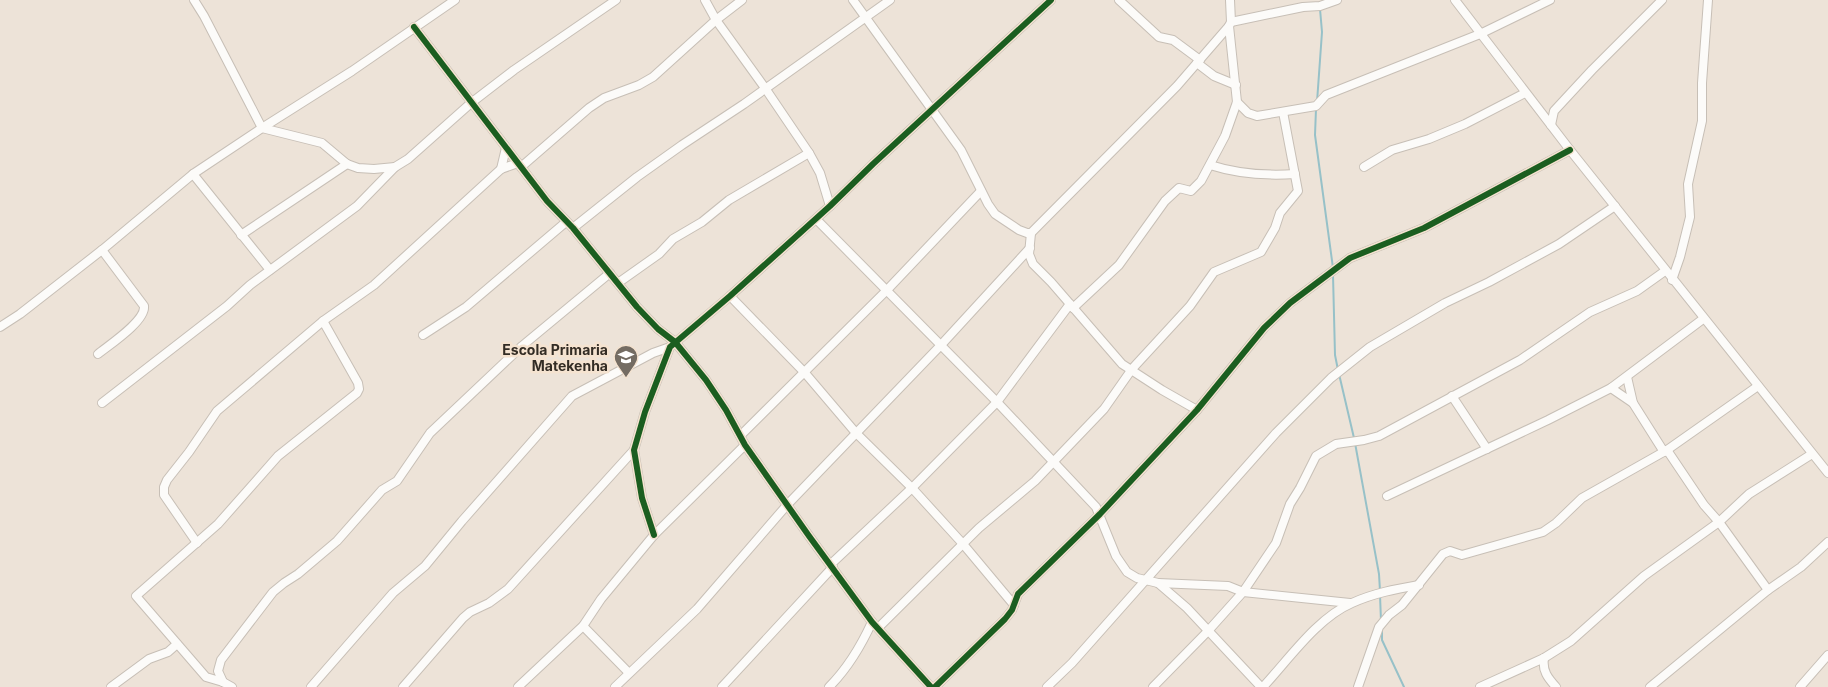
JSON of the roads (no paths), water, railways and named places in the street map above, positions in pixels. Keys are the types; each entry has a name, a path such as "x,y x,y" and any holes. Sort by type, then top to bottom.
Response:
{"street":[{"path":"194,0 262,128 322,143 347,164 358,168 395,168"},
{"path":"0,327 20,314 102,250 193,174 352,71 455,0"},
{"path":"102,404 270,270 357,206 395,168 471,103 514,70 616,0"},
{"path":"705,0 716,20 809,153 820,173 830,206"},
{"path":"197,543 164,495 164,487 208,422 218,411 323,321 374,285 502,169 520,165 589,108 604,98 653,77 716,20 742,0"},
{"path":"853,0 960,150 981,191 996,214 1019,230 1032,233"},
{"path":"573,228 659,161 890,0"},
{"path":"311,687 393,593 425,566 468,513 572,396 652,353 673,345 830,206 931,110 1052,0"},
{"path":"1118,0 1159,37 1172,40 1214,76 1236,85"},
{"path":"722,687 832,566 997,402 1072,306 1119,265 1166,201 1180,187 1193,191 1201,181 1225,136 1237,102 1230,24 1230,0"},
{"path":"1197,410 1122,364 1072,306 1032,264 1029,254 1032,233 1198,62 1230,24 1303,7 1320,6 1337,0"},
{"path":"1455,0 1525,93 1672,280 1828,473"},
{"path":"1237,102 1248,113 1257,116 1316,106 1326,95 1480,34 1550,0"},
{"path":"1551,125 1554,111 1662,0"},
{"path":"1672,280 1690,217 1688,184 1702,121 1702,83 1708,0"},
{"path":"414,27 547,201 573,228 642,312 711,387 741,435 745,445 875,625 933,687 1005,619 1014,605 1018,594 1100,514 1197,410 1264,328 1290,302 1350,258 1424,228 1570,150"},
{"path":"1364,167 1392,150 1465,124 1525,93"},
{"path":"1541,111 1554,111"},
{"path":"829,687 844,672 875,625 979,528 1035,481 1104,409 1132,369 1190,306 1214,272 1261,252 1275,228 1280,213 1297,193 1283,112"},
{"path":"502,169 506,148"},
{"path":"618,282 659,254 673,239 702,222 729,200 809,153"},
{"path":"241,235 347,164"},
{"path":"1210,165 1251,174 1275,176 1295,174"},
{"path":"193,174 270,270"},
{"path":"741,435 887,290 981,191"},
{"path":"1046,687 1072,663 1276,433 1331,378 1370,347 1446,303 1559,244 1615,206"},
{"path":"816,218 1054,461 1100,514 1116,556 1127,572 1137,578 1158,583 1228,586 1243,592 1350,603"},
{"path":"423,335 466,308 566,222"},
{"path":"615,687 697,609 787,504 941,345 1030,248"},
{"path":"98,354 133,326 145,310 144,306 102,250"},
{"path":"1154,687 1243,592 1276,543 1290,504 1316,456 1336,444 1379,436 1520,360 1590,312 1637,290 1665,271"},
{"path":"223,682 218,671 221,660 273,592 298,574 337,541 382,490 397,480 430,433 522,346 610,273"},
{"path":"730,296 804,373 856,433 912,488 963,544 1014,605"},
{"path":"1387,496 1611,388 1704,319"},
{"path":"232,687 206,677 136,596 218,524 278,456 357,393 359,389 358,384 323,321"},
{"path":"654,535 642,498 634,450 645,412 673,345"},
{"path":"1627,377 1633,403 1665,451 1768,590"},
{"path":"1358,687 1379,627 1402,605 1443,554 1450,551 1462,555 1544,532 1582,498 1665,451 1758,386"},
{"path":"1611,388 1633,403"},
{"path":"1452,396 1487,449"},
{"path":"518,687 583,626 601,599 654,535 745,445"},
{"path":"403,687 463,618 508,589 634,450"},
{"path":"1480,687 1544,658 1572,641 1644,576 1719,522 1749,494 1812,454"},
{"path":"1650,687 1768,590 1801,567 1828,542"},
{"path":"1158,583 1188,608 1262,687 1320,625 1350,603 1376,593 1419,584"},
{"path":"583,626 629,673"},
{"path":"111,687 149,659 168,652 177,644"},
{"path":"1800,687 1828,655"},
{"path":"1544,658 1544,668 1547,676 1556,687"}],"waterway":[{"path":"1317,102 1322,32 1320,9"},
{"path":"1316,109 1315,135 1333,268"},
{"path":"1333,275 1335,355 1338,370"},
{"path":"1339,374 1354,438"},
{"path":"1355,443 1379,574 1380,591"},
{"path":"1380,595 1381,621"},
{"path":"1382,630 1382,640 1404,687"}],"place":[{"name":"Escola Primaria Matekenha","path":"626,378"}]}
